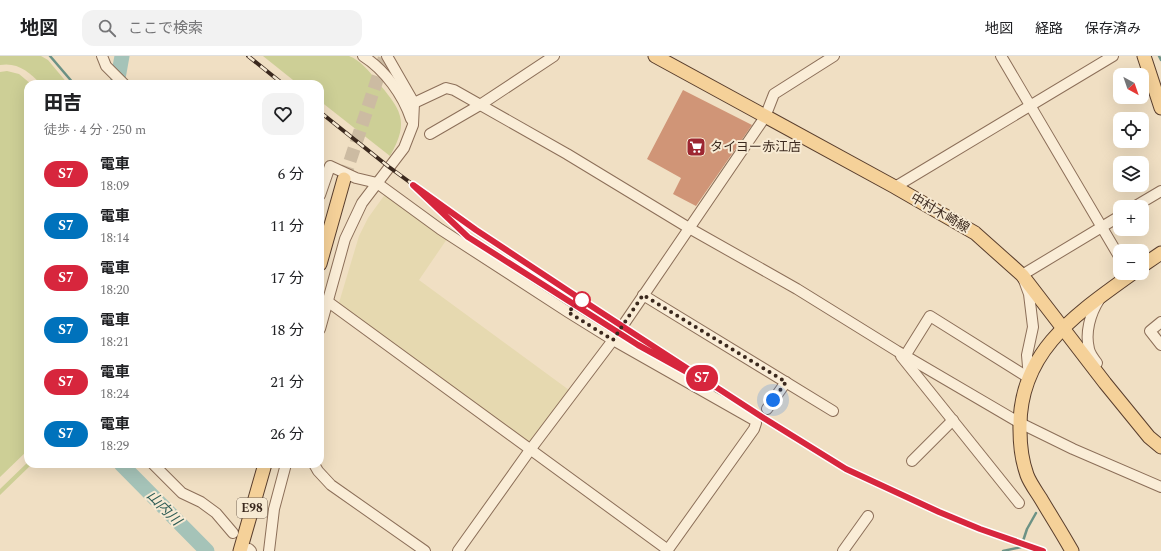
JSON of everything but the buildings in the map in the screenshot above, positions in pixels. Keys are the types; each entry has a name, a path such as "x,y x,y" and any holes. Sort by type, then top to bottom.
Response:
{"main road":[{"name":"中村木崎線","path":"655,56 976,233 1022,275 1105,383 1149,437 1161,447"},
{"path":"1144,56 1161,108"},
{"path":"324,250 344,179"},
{"path":"1149,262 1161,254"},
{"path":"1071,549 1027,476 1020,449 1021,400 1029,378 1042,352 1062,328 1123,280"},
{"name":"E98","path":"247,550 263,468"}],"street":[{"path":"102,56 106,66 120,80"},
{"path":"363,56 376,64 392,84 408,109 413,125"},
{"path":"324,313 346,239 362,203 404,148 413,125 414,103 387,56"},
{"path":"430,134 480,105 554,56"},
{"path":"458,551 530,450 613,340 765,117 774,94 834,56"},
{"path":"1001,56 1113,246"},
{"path":"895,187 1113,56"},
{"path":"414,103 446,88 454,90 566,154 689,228 797,289 901,354 1020,423 1073,449 1161,487"},
{"path":"324,184 330,166 356,178 377,183 446,233 613,340 754,420 756,423 754,429 667,550 327,301"},
{"path":"1146,200 1161,191"},
{"path":"1029,378 1027,355 1033,328 1029,294 1022,275 1113,220"},
{"path":"643,295 833,411"},
{"path":"1102,295 1092,310 1087,333 1089,351 1101,371 1105,383"},
{"path":"901,354 930,316 1029,378"},
{"path":"1161,322 1150,331 1161,345"},
{"path":"901,354 1019,503"},
{"path":"767,409 786,382"},
{"path":"912,460 952,420"},
{"path":"157,468 182,493 201,502 216,514 233,533"},
{"path":"269,551 274,509 285,468"},
{"path":"316,468 331,485 425,551"},
{"path":"843,551 868,516"}],"shaded area":[{"path":"386,193 447,239 419,280 569,390 530,443 338,306 359,236 368,218"}],"green space":[{"path":"0,56 41,56 48,60 65,80 36,80 23,69 12,65 0,65"},
{"path":"263,56 349,56 361,63 397,107 400,115 400,133 390,156 324,104 324,80 293,80"},
{"path":"7,71 19,74 26,80 24,80 24,454 0,477 0,72"},
{"path":"24,466 24,468 28,468 0,495 0,489"}],"waterway":[{"path":"50,56 71,80"},
{"name":"山内川","path":"118,80 122,56"},
{"path":"1159,56 1161,60"},
{"name":"山内川","path":"125,468 207,551"},
{"path":"1003,551 1021,547 1027,529 1036,513"}],"tunnel":[{"path":"344,179 385,56"}],"railway":[{"path":"248,56 278,80"},
{"path":"324,115 389,167 475,230 762,417 846,469 939,512 1043,551"},
{"path":"440,210 468,237 638,345 666,360"}],"train":[{"name":"S7","path":"714,387 638,345 468,237 413,185 476,230 582,300 762,417 846,469 939,512 980,529 1043,551"}],"place":[{"name":"タイヨー赤江店","path":"696,147"}],"route":[{"path":"582,300 568,312 613,340 643,295 786,382 773,400"}]}
